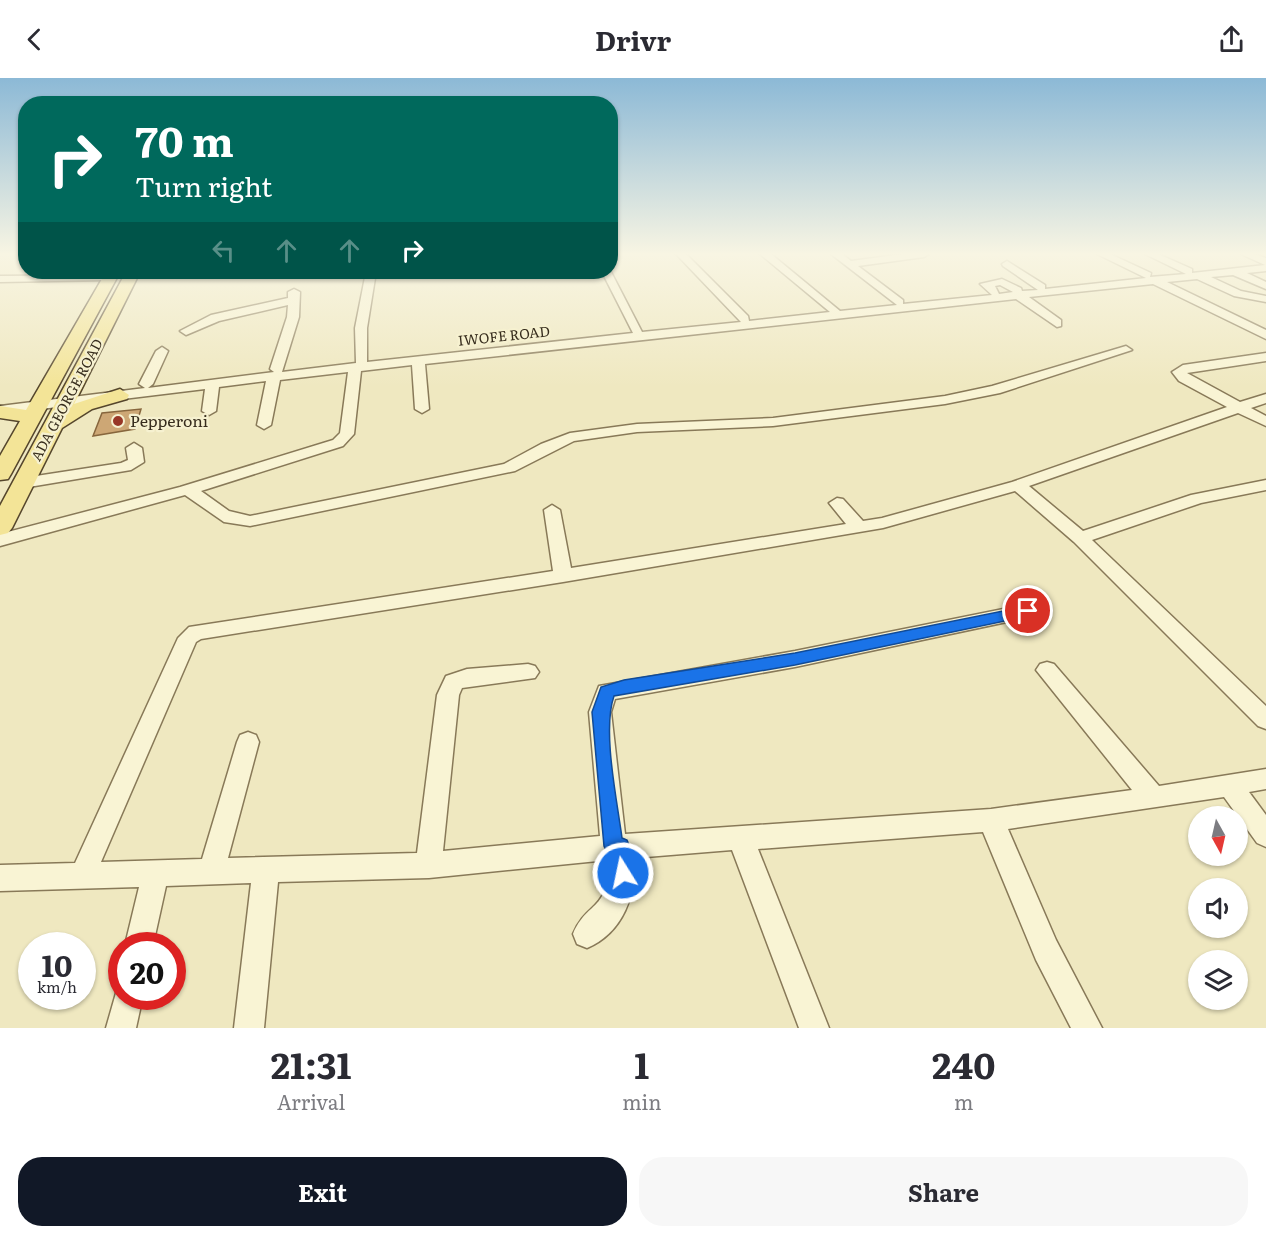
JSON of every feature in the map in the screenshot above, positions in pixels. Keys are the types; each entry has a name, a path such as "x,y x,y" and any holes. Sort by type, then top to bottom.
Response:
{"main road":[{"name":"ADA GEORGE ROAD","path":"0,474 98,298"},
{"name":"ADA GEORGE ROAD","path":"0,528 120,298"},
{"path":"55,425 85,405 120,395"},
{"path":"0,411 18,413 38,407"}],"street":[{"path":"186,331 215,318 286,298"},
{"path":"264,424 293,317 294,298"},
{"path":"0,540 186,490 328,447 345,439 366,298"},
{"path":"620,298 637,331"},
{"path":"724,298 744,319"},
{"path":"820,298 835,310"},
{"path":"893,298 899,303"},
{"name":"IWOFE ROAD","path":"69,397 146,384 358,364 925,298"},
{"name":"IWOFE ROAD","path":"358,364 418,361 963,298"},
{"path":"1026,298 1057,324"},
{"path":"1191,298 1266,335"},
{"path":"186,490 196,494 229,520 250,521 509,468 546,447 570,437 637,428 773,422 945,400 995,390 1126,350"},
{"path":"146,384 162,351"},
{"path":"1266,357 1179,372 1184,378 1266,422"},
{"path":"418,361 422,408"},
{"name":"IWOFE ROAD","path":"69,397 120,395 213,384 276,373"},
{"path":"209,411 213,384"},
{"path":"0,402 38,407 69,397"},
{"path":"83,874 188,639 196,632 563,576 859,527 957,504 1235,406 1266,398"},
{"path":"23,483 125,468 136,462 134,448"},
{"path":"1018,484 1080,538 1266,720"},
{"path":"1080,538 1197,499 1266,485"},
{"path":"837,503 859,527"},
{"path":"552,510 563,576"},
{"path":"587,934 614,908 621,892 600,712 607,692 624,687 785,661 1028,611"},
{"path":"1047,670 1154,798"},
{"path":"429,865 448,695 454,682 467,677 528,672"},
{"path":"211,873 248,742"},
{"path":"0,878 83,874 266,872 429,865 617,846 991,820 1154,798 1266,779"},
{"path":"1230,786 1266,835"},
{"path":"991,820 1046,950 1087,1028"},
{"path":"741,839 814,1028"},
{"path":"249,1028 266,872"},
{"path":"142,932 155,874"},
{"path":"121,1028 125,1010"}],"building":[{"name":"Pepperoni","path":"141,409 135,429 93,436 102,413"}],"place":[{"name":"Pepperoni","path":"118,421"}],"route":[{"path":"623,873 621,846 614,846 607,799 600,712 607,692 624,687 795,659 1028,611"}]}
